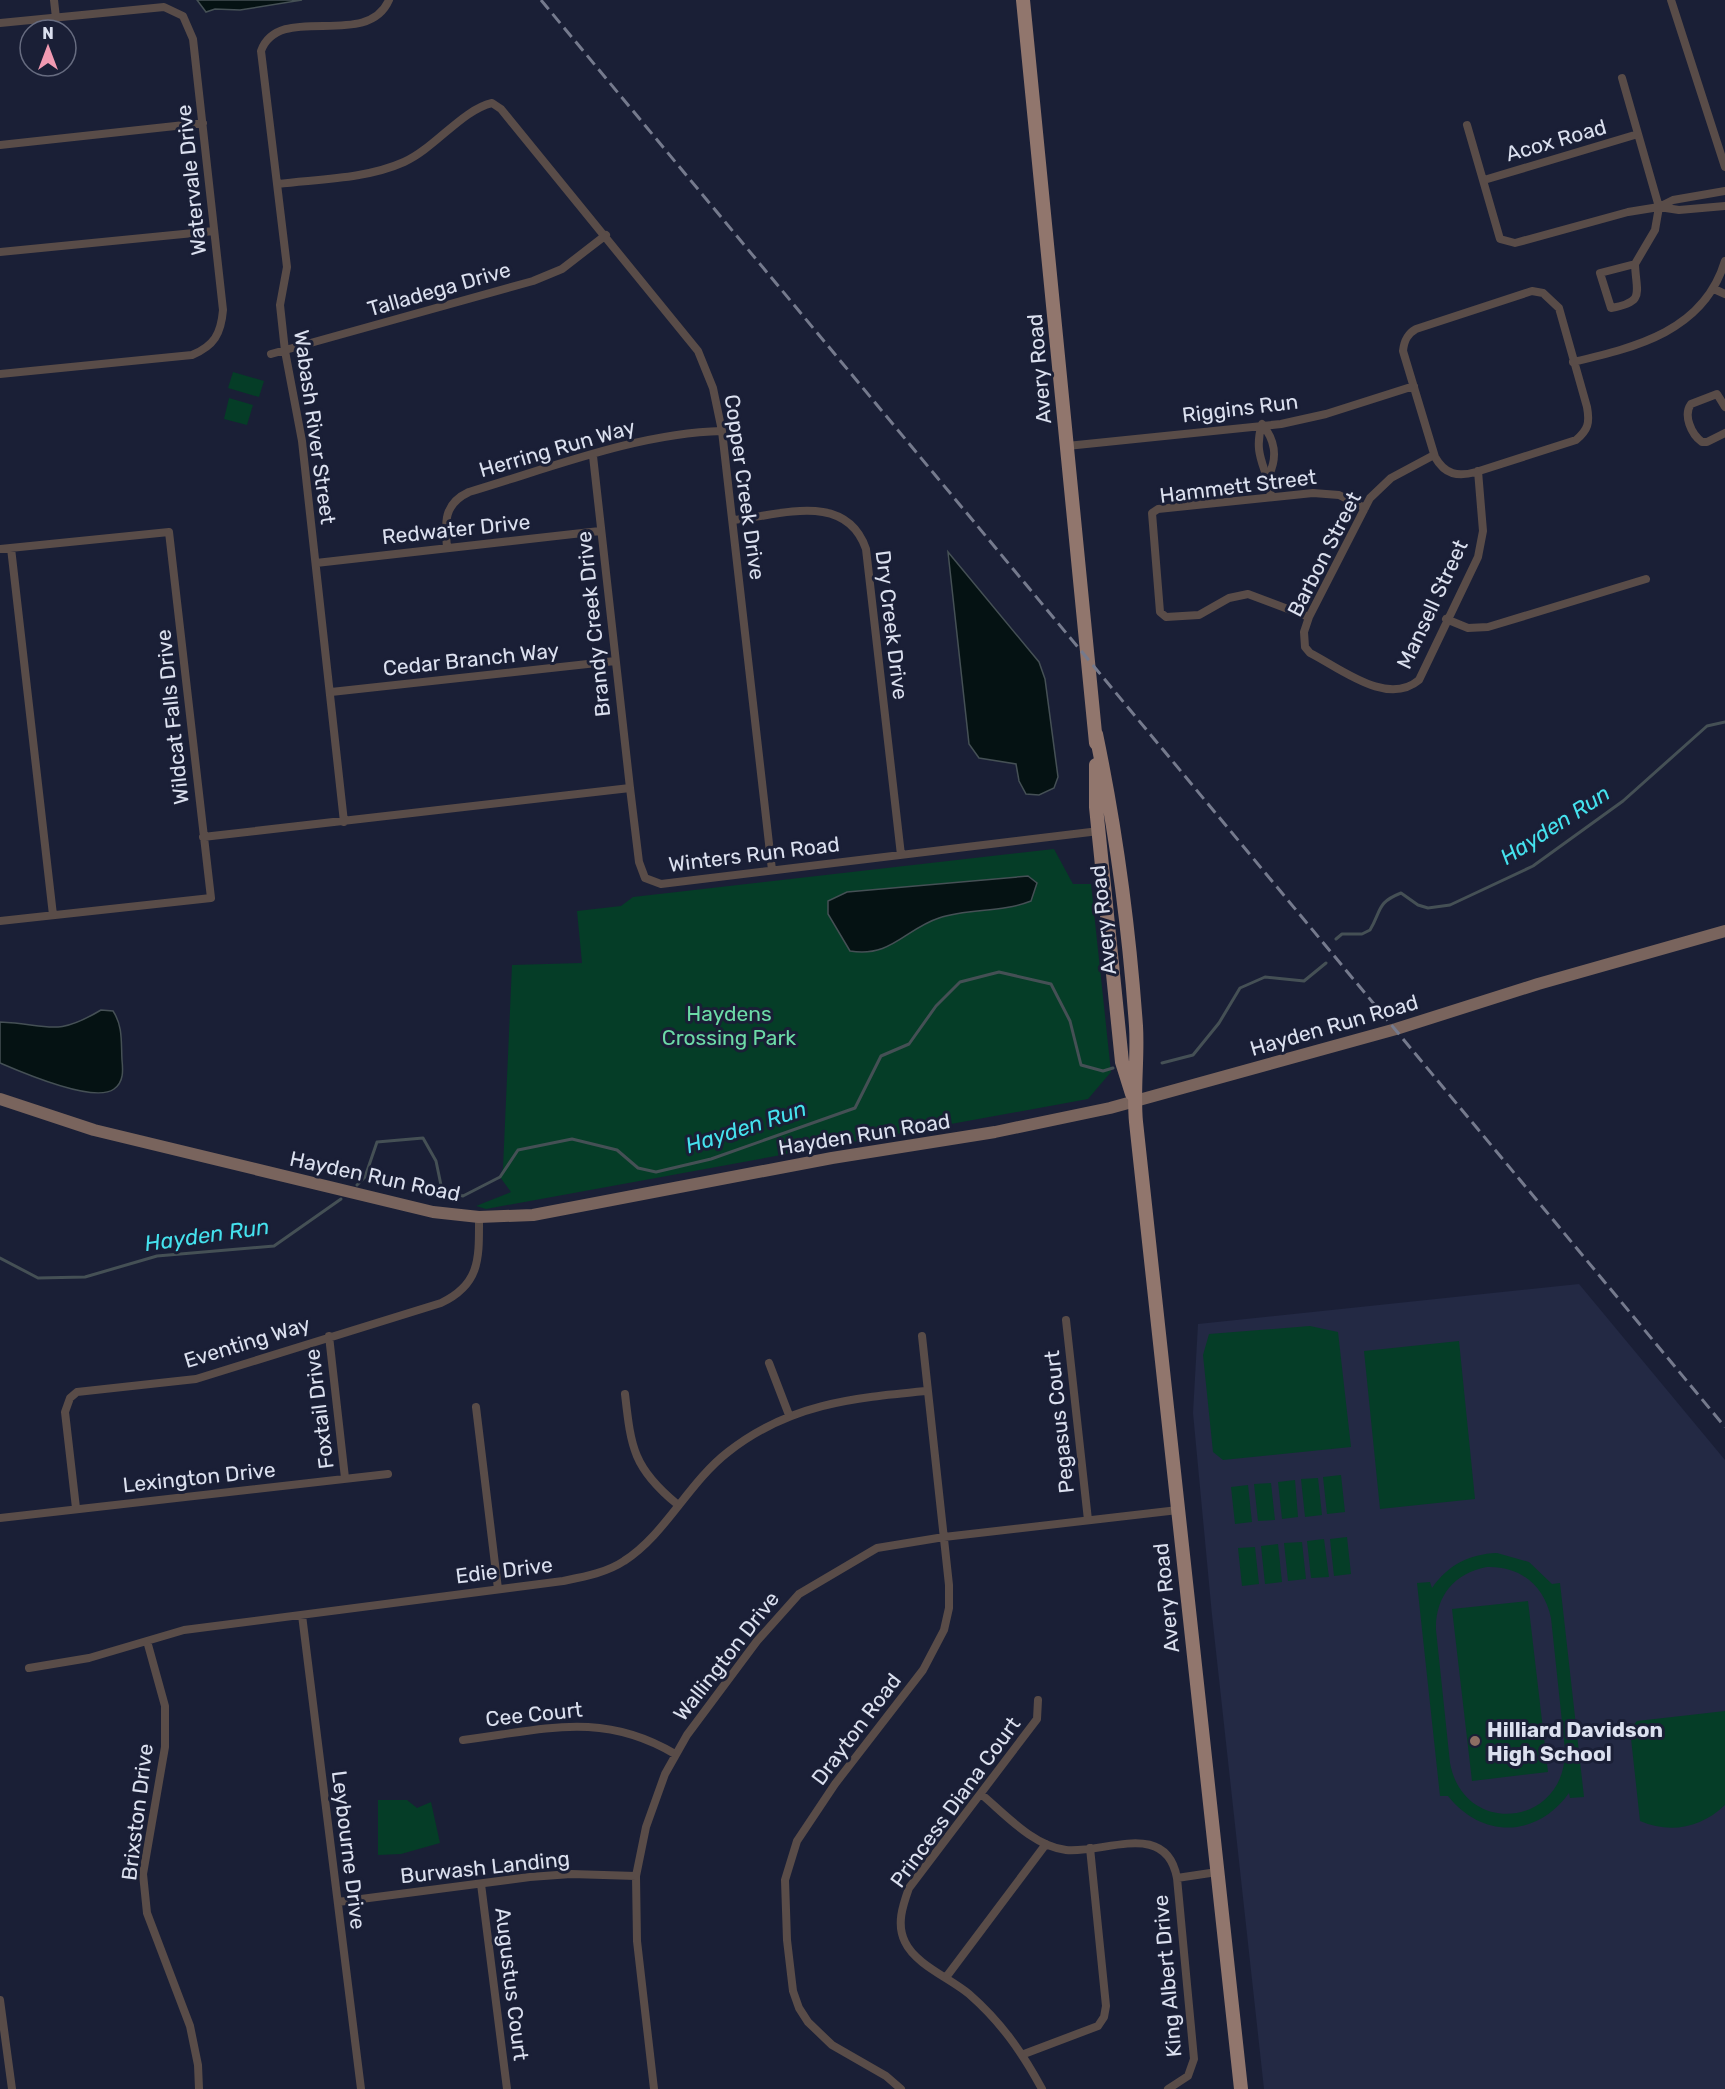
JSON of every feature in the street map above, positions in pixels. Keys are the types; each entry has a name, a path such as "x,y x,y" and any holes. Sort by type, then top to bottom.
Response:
{"main road":[{"name":"Avery Road","path":"1023,0 1096,734 1099,831 1122,1062 1135,1102"},
{"name":"Avery Road","path":"1096,734 1111,804 1136,1022 1138,1064 1135,1102 1241,2089"},
{"name":"Hayden Run Road","path":"0,1099 94,1130 182,1153 434,1212 479,1217 533,1215 832,1158 995,1132 1135,1102 1396,1029 1538,984 1725,931"}],"street":[{"path":"54,0 56,18"},
{"name":"Wabash River Street","path":"344,822 302,441 285,351 280,305 287,267 261,51 266,38 289,28 355,24 376,16 389,0"},
{"path":"1671,0 1725,167"},
{"name":"Watervale Drive","path":"0,374 192,356 214,341 222,325 223,310 193,39 183,16 164,7 56,18"},
{"path":"0,23 18,21"},
{"path":"1622,78 1659,207 1655,230 1635,264 1638,291 1636,298 1630,305 1611,309 1600,273 1635,264"},
{"name":"Copper Creek Drive","path":"278,184 377,172 405,162 430,147 481,106 492,104 501,109 606,235 698,351 713,388 722,430 772,870"},
{"path":"0,145 203,123"},
{"path":"1467,125 1500,238 1515,243 1628,212 1659,207 1674,200 1725,191"},
{"name":"Acox Road","path":"1484,180 1638,134"},
{"path":"1659,207 1679,210 1725,206"},
{"path":"0,252 214,231"},
{"name":"Talladega Drive","path":"271,354 533,281 562,269 606,235"},
{"path":"1573,362 1612,353 1683,322 1703,306 1723,276 1725,261"},
{"path":"1714,289 1725,294"},
{"path":"1532,291 1544,293 1558,308 1590,422 1586,432 1576,440 1462,476 1452,474 1440,466 1434,454 1414,386 1403,351 1410,332 1477,307 1532,291"},
{"name":"Riggins Run","path":"1067,447 1262,424 1326,414 1414,386"},
{"path":"1725,407 1717,394 1691,404 1687,414 1691,427 1702,442 1707,442 1725,433"},
{"path":"1262,424 1257,440 1260,464 1269,475"},
{"path":"1262,424 1273,438 1275,463 1269,475 1271,497"},
{"name":"Herring Run Way","path":"447,548 445,518 450,506 458,497 659,437 694,431 722,430"},
{"name":"Barbon Street","path":"1351,674 1305,647 1304,632 1309,617 1370,498 1391,478 1434,454"},
{"name":"Brandy Creek Drive","path":"593,456 630,788"},
{"name":"Mansell Street","path":"1351,674 1382,690 1408,688 1419,680 1446,619 1478,557 1483,531 1478,471"},
{"name":"Hammett Street","path":"1309,617 1248,594 1229,598 1199,615 1166,617 1160,612 1152,513 1158,509 1326,493 1339,495 1365,507"},
{"name":"Dry Creek Drive","path":"734,520 825,512 844,517 861,535 866,549 901,855"},
{"name":"Redwater Drive","path":"316,562 600,531"},
{"name":"Wildcat Falls Drive","path":"11,548 169,532 211,897 53,915"},
{"path":"0,549 11,548 53,915 0,921"},
{"path":"1446,619 1468,628 1488,627 1646,579"},
{"name":"Cedar Branch Way","path":"331,692 615,661"},
{"path":"203,837 630,788"},
{"name":"Winters Run Road","path":"630,788 639,862 645,878 661,884 1099,831"},
{"name":"Eventing Way","path":"76,1508 65,1412 70,1398 77,1392 196,1379 328,1336 416,1311 459,1294 475,1272 479,1217"},
{"name":"Pegasus Court","path":"1066,1320 1088,1520"},
{"name":"Foxtail Drive","path":"328,1336 345,1478"},
{"name":"Drayton Road","path":"902,2089 886,2076 832,2045 808,2022 799,2008 793,1991 784,1920 785,1880 797,1841 835,1784 923,1670 944,1630 949,1596 922,1336"},
{"path":"769,1363 789,1415"},
{"name":"Edie Drive","path":"29,1668 88,1658 184,1630 584,1577 623,1562 653,1535 677,1504 727,1452 755,1432 789,1415 856,1399 926,1391"},
{"path":"625,1394 629,1429 640,1467 652,1482 677,1504"},
{"path":"476,1407 498,1589"},
{"name":"Lexington Drive","path":"0,1518 388,1474"},
{"name":"Wallington Drive","path":"654,2089 638,1958 636,1876 646,1827 675,1754 700,1716 750,1651 799,1594 878,1548 944,1537 1178,1510"},
{"name":"Leybourne Drive","path":"302,1615 361,2089"},
{"name":"Brixston Drive","path":"147,1641 165,1706 165,1747 142,1874 147,1913 190,2026 198,2065 199,2089"},
{"name":"Princess Diana Court","path":"1038,1700 1037,1719 909,1888 901,1908 901,1929 905,1942 914,1955 947,1976 1001,2024 1024,2054 1042,2089"},
{"name":"Cee Court","path":"463,1740 581,1725 608,1727 636,1734 675,1754"},
{"path":"981,1794 1046,1844 1066,1850 1140,1843 1155,1846 1168,1855 1177,1878"},
{"path":"947,1976 1046,1844"},
{"path":"1024,2054 1098,2026 1104,2017 1106,2006 1090,1848"},
{"name":"King Albert Drive","path":"1168,2089 1188,2076 1194,2059 1177,1878 1218,1872"},
{"name":"Burwash Landing","path":"338,1902 571,1874 636,1876"},
{"name":"Augustus Court","path":"481,1884 507,2089"},
{"path":"0,2000 12,2089"}],"shaded area":[{"path":"197,0 302,0 240,10 215,9 206,12"},
{"path":"948,552 1039,662 1045,679 1058,777 1054,788 1039,795 1026,794 1019,781 1016,764 979,758 969,744"},
{"path":"1028,876 1037,883 1031,901 1020,905 939,918 887,947 876,950 850,951 828,914 828,901 847,892"},
{"path":"101,1010 113,1011 120,1028 123,1072 120,1083 114,1089 104,1093 75,1090 0,1063 0,1022 61,1027 85,1019"},
{"name":"Hilliard Davidson High School","path":"1579,1284 1725,1460 1725,2089 1264,2089 1212,1615 1193,1413 1198,1324"}],"green space":[{"path":"233,372 264,381 259,397 228,388"},
{"path":"229,398 253,405 247,425 224,419"},
{"name":"Haydens Crossing Park","path":"1054,849 1073,884 1091,884 1111,1072 1088,1099 486,1209 476,1206 511,1192 500,1177 503,1168 512,965 582,963 577,911 621,906 633,897"},
{"path":"1310,1326 1338,1332 1351,1447 1223,1460 1213,1452 1203,1355 1209,1334"},
{"path":"1459,1341 1475,1499 1380,1509 1364,1351"},
{"path":"1341,1475 1345,1512 1327,1514 1323,1477"},
{"path":"1318,1478 1322,1515 1305,1517 1301,1479"},
{"path":"1295,1480 1298,1517 1282,1519 1278,1482"},
{"path":"1271,1483 1275,1520 1258,1521 1254,1484"},
{"path":"1248,1485 1252,1522 1235,1524 1231,1487"},
{"path":"1347,1537 1351,1574 1334,1576 1330,1539"},
{"path":"1324,1539 1329,1577 1311,1578 1307,1541"},
{"path":"1302,1542 1306,1579 1288,1581 1284,1543"},
{"path":"1278,1544 1282,1582 1265,1584 1261,1546"},
{"path":"1255,1547 1259,1584 1242,1586 1238,1548"},
{"path":"1497,1553 1529,1562 1552,1584 1560,1583 1584,1797 1570,1798 1569,1793 1556,1808 1541,1818 1526,1825 1509,1828 1493,1826 1477,1820 1462,1810 1448,1796 1440,1796 1417,1583 1430,1582 1432,1588 1445,1573 1460,1562","holes":["1487,1567 1510,1570 1529,1580 1543,1596 1548,1606 1565,1750 1561,1776 1549,1795 1533,1808 1513,1814 1493,1812 1474,1803 1459,1787 1450,1763 1436,1630 1439,1607 1443,1597 1456,1581 1475,1570"]},
{"path":"1528,1601 1548,1772 1472,1781 1452,1609"},
{"path":"1725,1711 1725,1805 1706,1819 1685,1826 1663,1827 1640,1821 1630,1729 1637,1721"},
{"path":"378,1800 407,1800 417,1808 431,1802 440,1843 401,1854 378,1855"}],"waterway":[{"name":"Hayden Run","path":"1336,939 1342,934 1362,934 1370,930 1383,904 1401,893 1418,905 1428,908 1450,905 1533,866 1623,801 1707,726 1725,722"},
{"name":"Hayden Run","path":"1162,1063 1193,1055 1219,1023 1240,988 1265,977 1304,981 1326,963"},
{"name":"Hayden Run","path":"357,1185 365,1177 377,1142 423,1138 436,1161 442,1190 463,1196 500,1177 518,1150 572,1139 617,1150 638,1168 656,1172 711,1159 855,1108 881,1056 909,1044 936,1006 960,982 999,972 1051,984 1070,1021 1081,1065 1103,1071 1113,1068"},
{"name":"Hayden Run","path":"0,1258 38,1278 85,1277 157,1256 274,1246 341,1199"}],"railway":[{"path":"541,0 1725,1427"}],"place":[{"name":"Hilliard Davidson High School","path":"1475,1741"}]}
